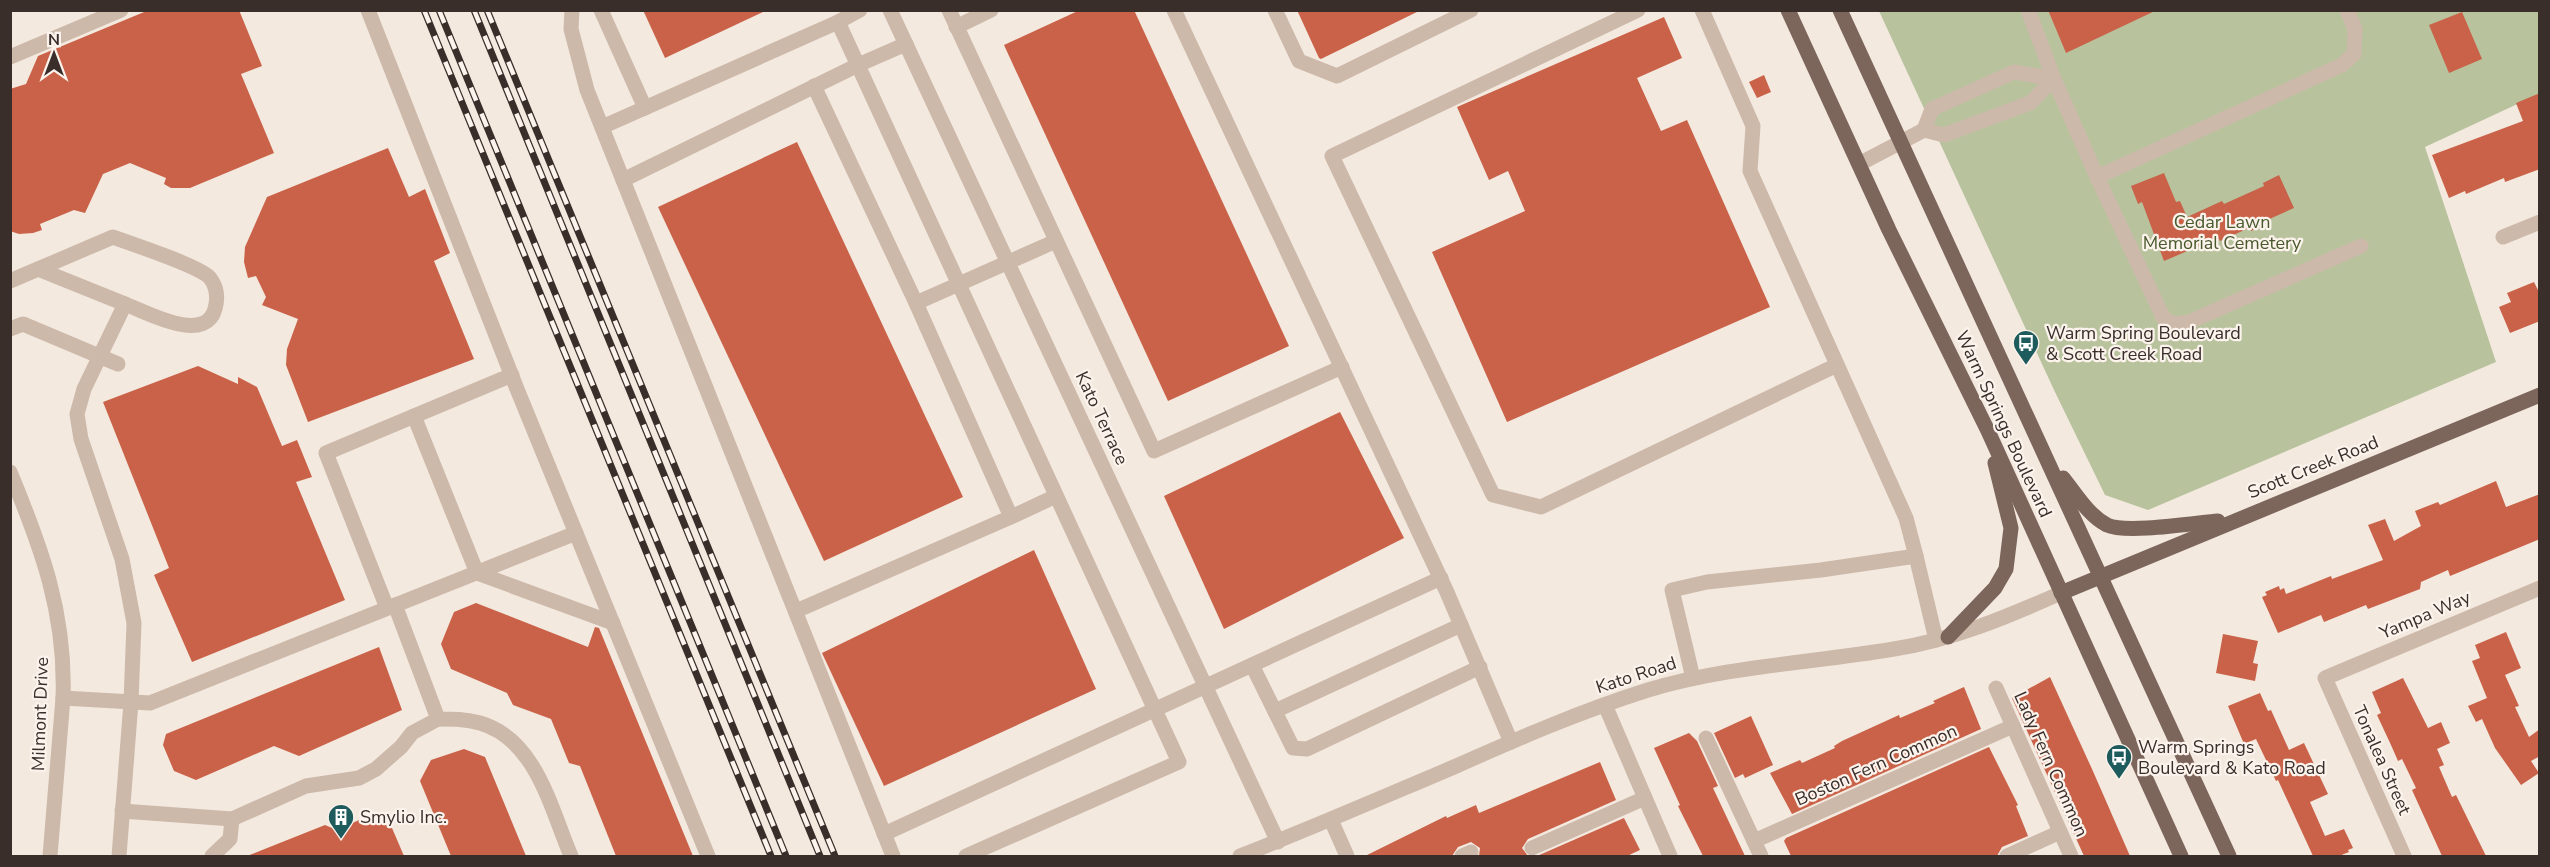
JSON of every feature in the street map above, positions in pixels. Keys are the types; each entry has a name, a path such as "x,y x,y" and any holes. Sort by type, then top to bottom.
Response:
{"main road":[{"name":"Warm Springs Boulevard","path":"1788,10 1889,230 1988,431 2181,856"},
{"name":"Warm Springs Boulevard","path":"1840,10 1899,143 2102,576 2229,856"},
{"name":"Scott Creek Road","path":"2061,593 2540,395"},
{"path":"1942,639 1995,588 2006,568 2011,528 1988,431"},
{"path":"2047,458 2092,514 2109,526 2140,528 2233,520"}],"street":[{"path":"10,57 121,10"},
{"path":"368,10 512,375 708,856"},
{"path":"572,10 571,29 587,90 893,856"},
{"path":"601,10 645,108"},
{"path":"602,127 838,22 860,10"},
{"name":"Kato Terrace","path":"890,10 1278,842"},
{"path":"949,10 1154,451 1342,367"},
{"path":"956,27 991,10"},
{"path":"1174,10 1441,578 1511,742"},
{"path":"1275,10 1299,61 1337,76 1471,10"},
{"path":"1638,10 1332,156 1493,495 1541,507 1837,365"},
{"path":"1702,10 1753,126 1750,171 1906,518 1942,639"},
{"path":"2028,10 2054,79 2097,177 2164,319 2175,324 2208,314 2361,246"},
{"path":"2097,177 2342,65 2354,54 2355,29 2347,10"},
{"path":"838,22 1179,762 966,856"},
{"path":"623,180 814,86 906,44"},
{"path":"1924,130 1932,109 2014,72 2054,79"},
{"path":"1859,164 1924,130 1944,135 2030,103 2054,79"},
{"path":"814,86 916,303 1011,517"},
{"path":"2503,237 2540,222"},
{"path":"10,280 113,237 194,268 209,277 217,292 214,311 207,320 194,326 180,325 38,269"},
{"path":"916,303 1056,242"},
{"path":"119,856 131,702 134,623 122,559 81,439 77,414 84,389 125,304"},
{"path":"10,329 23,324 118,364"},
{"path":"438,719 326,453 512,375"},
{"path":"414,416 477,573 613,623"},
{"name":"Milmont Drive","path":"10,472 16,503 48,572 60,618 64,672 63,698 50,856"},
{"path":"796,610 1056,496"},
{"path":"63,698 150,703 576,533"},
{"path":"1693,678 1672,590 1707,582 1821,570 1917,556"},
{"path":"884,834 1441,578"},
{"name":"Kato Road","path":"1240,856 1605,705 1693,678 1758,666 1894,649 1942,639 1995,621 2061,593"},
{"name":"Yampa Way","path":"2325,678 2538,594"},
{"path":"1275,711 1461,625"},
{"path":"1252,665 1293,748 1307,749 1480,667"},
{"name":"Tonalea Street","path":"2325,678 2404,856"},
{"name":"Lady Fern Common","path":"1996,688 2071,856"},
{"path":"1605,705 1670,856"},
{"path":"123,811 232,819 306,786 359,778 376,769 402,747 412,733 438,719 464,719 482,723 516,743 535,770 571,856"},
{"name":"Boston Fern Common","path":"1754,841 2013,726"},
{"path":"1706,738 1761,856"},
{"path":"1532,848 1645,798"},
{"path":"212,856 230,839 232,819"},
{"path":"1331,820 1347,856"},
{"path":"2007,856 2060,832"}],"green space":[{"name":"Cedar Lawn Memorial Cemetery","path":"1879,11 2539,11 2539,94 2425,147 2496,362 2148,510 2105,495"}],"building":[{"path":"149,10 239,10 262,66 241,74 274,153 190,188 171,188 164,184 166,178 130,163 103,174 85,213 74,210 40,224 42,230 33,233 19,234 10,231 10,89 26,84 38,56"},
{"path":"643,10 767,10 665,58"},
{"path":"1080,10 1134,10 1289,346 1168,401 1004,45"},
{"path":"1297,10 1421,10 1321,59"},
{"path":"2048,10 2157,10 2066,53"},
{"path":"2462,12 2482,59 2449,73 2429,25"},
{"path":"1664,17 1682,58 1637,78 1661,131 1687,120 1770,307 1507,422 1432,252 1525,211 1508,171 1489,180 1457,107"},
{"path":"1764,75 1771,92 1757,98 1749,82"},
{"path":"2540,93 2540,169 2505,182 2504,178 2466,194 2465,191 2449,198 2432,155 2523,121 2516,103"},
{"path":"797,142 963,497 824,561 658,207"},
{"path":"388,148 409,197 425,189 450,253 434,261 474,359 308,422 286,365 287,349 298,319 262,305 266,297 256,276 248,278 244,262 245,247 267,197"},
{"path":"2164,173 2176,202 2180,201 2187,217 2264,186 2263,183 2279,175 2294,208 2265,221 2266,224 2251,231 2249,228 2220,241 2218,238 2164,261 2142,202 2138,204 2131,186"},
{"path":"2534,282 2540,294 2540,321 2510,333 2499,307 2511,302 2507,293"},
{"path":"198,366 238,384 238,377 257,387 282,446 297,440 312,477 296,482 345,600 192,662 154,575 169,568 103,402"},
{"path":"1340,412 1404,538 1224,629 1164,496"},
{"path":"2496,481 2506,507 2540,494 2540,539 2450,576 2448,570 2421,582 2420,589 2368,609 2366,605 2324,622 2321,615 2278,633 2262,597 2267,595 2265,592 2279,586 2280,590 2284,588 2286,594 2331,576 2332,579 2383,560 2368,525 2385,519 2394,541 2421,526 2415,511 2438,502 2440,505"},
{"path":"1034,550 1096,689 884,786 822,653"},
{"path":"476,603 588,647 595,627 599,628 693,856 616,856 580,766 569,763 551,719 513,705 507,693 451,669 441,644 454,612"},
{"path":"2506,632 2521,668 2505,675 2519,706 2515,707 2529,737 2540,729 2540,756 2531,761 2539,773 2521,785 2495,748 2482,719 2476,722 2468,706 2487,698 2472,661 2480,658 2475,645"},
{"path":"2223,634 2258,641 2253,663 2258,664 2255,681 2216,673"},
{"path":"379,647 402,710 299,756 274,746 196,780 174,771 163,745 166,734"},
{"path":"2050,677 2130,856 2084,856 2012,698"},
{"path":"2403,678 2428,728 2441,722 2450,743 2437,749 2444,765 2439,767 2452,797 2456,795 2486,856 2442,856 2412,790 2416,788 2402,759 2398,761 2377,715 2381,713 2372,692"},
{"path":"1964,687 1981,729 1792,814 1770,773 1800,760 1802,763 1835,748 1834,746 1842,741 1899,715 1900,718 1935,703 1933,701"},
{"path":"2260,693 2268,711 2271,710 2289,750 2304,743 2328,794 2310,802 2325,836 2344,829 2353,848 2348,850 2349,852 2339,856 2313,856 2278,780 2276,781 2256,739 2244,744 2228,706"},
{"path":"1751,716 1773,765 1745,778 1743,774 1735,778 1714,733"},
{"path":"1689,733 1697,741 1718,786 1713,788 1745,856 1703,856 1678,806 1680,805 1654,748"},
{"path":"1989,747 2018,805 2016,806 2028,836 2002,847 1997,856 1791,856 1784,841 1786,838"},
{"path":"464,749 485,757 526,856 451,856 420,781 431,760"},
{"path":"1600,762 1616,800 1528,839 1522,848 1528,856 1479,856 1480,848 1471,842 1458,847 1452,856 1365,856 1446,816 1447,818 1476,805 1479,813"},
{"name":"Smylio Inc.","path":"368,816 392,828 404,856 247,856 325,825 337,830"},
{"path":"1624,818 1640,850 1627,856 1537,856"}],"railway":[{"path":"424,10 771,856"},
{"path":"439,10 786,856"},
{"path":"474,10 820,856"},
{"path":"487,10 835,856"}],"place":[{"name":"Warm Spring Boulevard & Scott Creek Road","path":"2026,366"},
{"name":"Warm Springs Boulevard & Kato Road","path":"2119,780"},
{"name":"Smylio Inc.","path":"341,840"}]}
